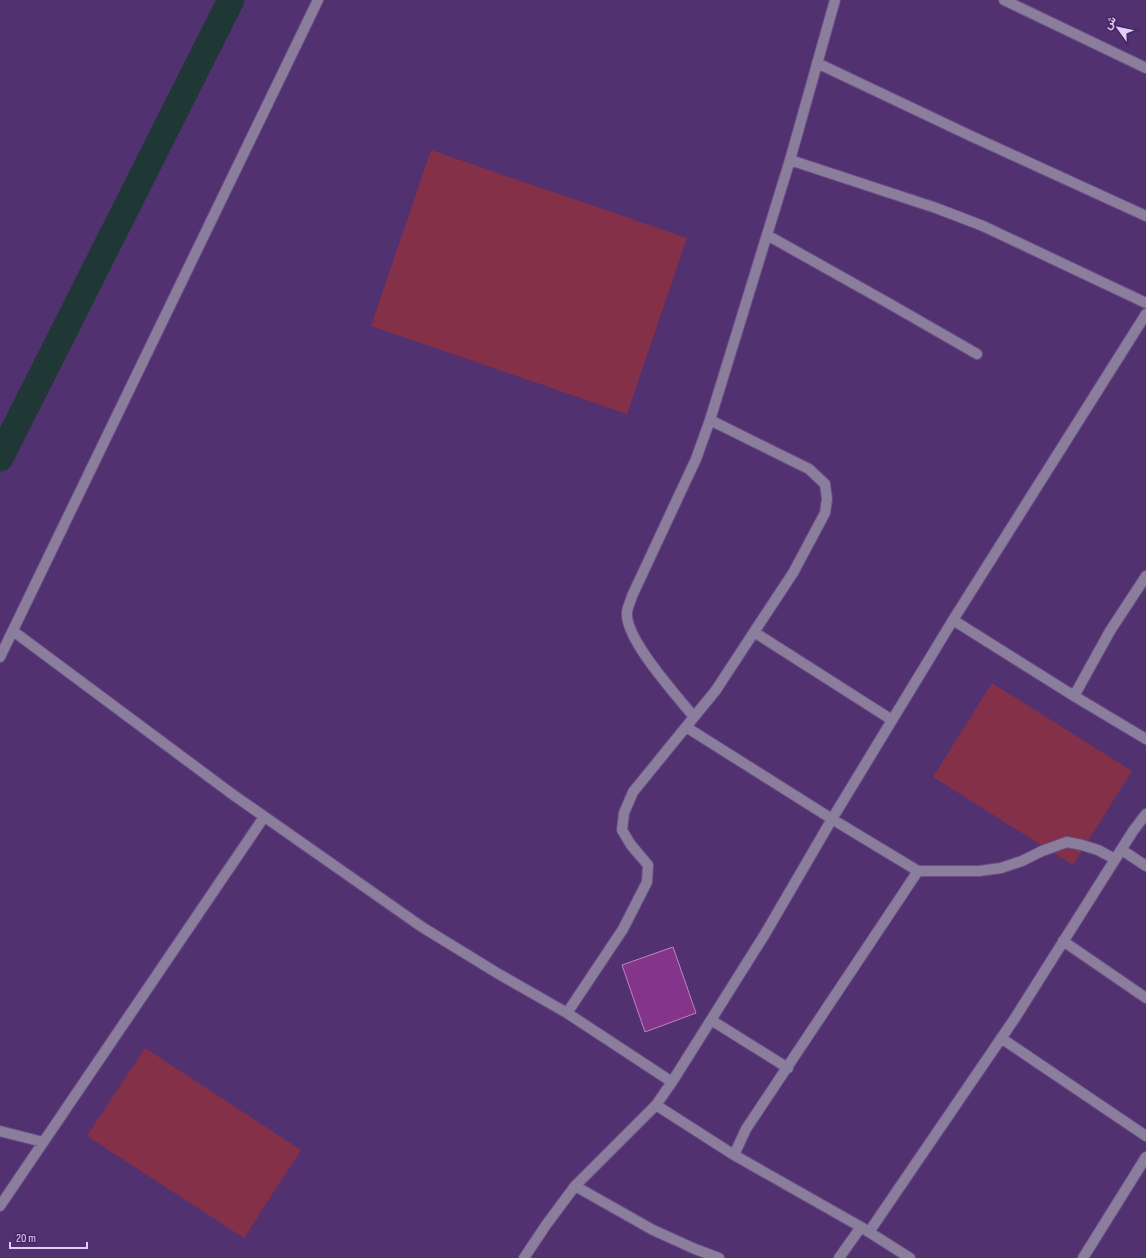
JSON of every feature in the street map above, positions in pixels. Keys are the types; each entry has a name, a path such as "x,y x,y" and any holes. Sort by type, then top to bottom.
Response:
{"street":[{"path":"0,657 318,0"},
{"path":"694,717 647,658 630,629 627,613 632,596 696,459 710,420 790,160 835,0"},
{"path":"1004,0 1146,68"},
{"path":"817,63 971,136 1146,216"},
{"path":"790,160 936,208 983,226 1146,303"},
{"path":"767,235 977,354"},
{"path":"524,1258 575,1186 656,1105 704,1034 711,1020 765,934 832,819 953,620 1144,320"},
{"path":"567,1013 623,929 647,882 648,865 631,846 622,830 624,813 633,792 716,690 793,573 825,513 828,499 825,484 809,469 710,420"},
{"path":"1074,696 1110,631 1146,576"},
{"path":"953,620 1146,739"},
{"path":"13,631 232,794 422,927 497,973 567,1013 672,1082"},
{"path":"754,632 892,720"},
{"path":"686,726 832,819 918,871 979,871 1001,868 1067,842 1082,844 1116,859"},
{"path":"839,1258 865,1230 1001,1038 1133,831 1146,814"},
{"path":"0,1206 264,817"},
{"path":"1122,850 1146,866"},
{"path":"734,1155 746,1129 918,871"},
{"path":"1063,941 1146,998"},
{"path":"711,1020 788,1068"},
{"path":"1001,1038 1146,1136"},
{"path":"656,1105 734,1155 865,1230 910,1258"},
{"path":"0,1131 43,1142"},
{"path":"1082,1258 1146,1157"},
{"path":"575,1186 653,1230 719,1258"},
{"path":"689,1258 695,1249"}],"shaded area":[{"path":"431,150 687,238 627,414 371,326"},
{"path":"992,683 1132,771 1073,865 933,777"},
{"path":"145,1048 301,1150 244,1238 87,1136"}],"building":[{"path":"673,947 696,1013 645,1032 622,965"}],"waterway":[{"path":"0,458 231,0"}]}
